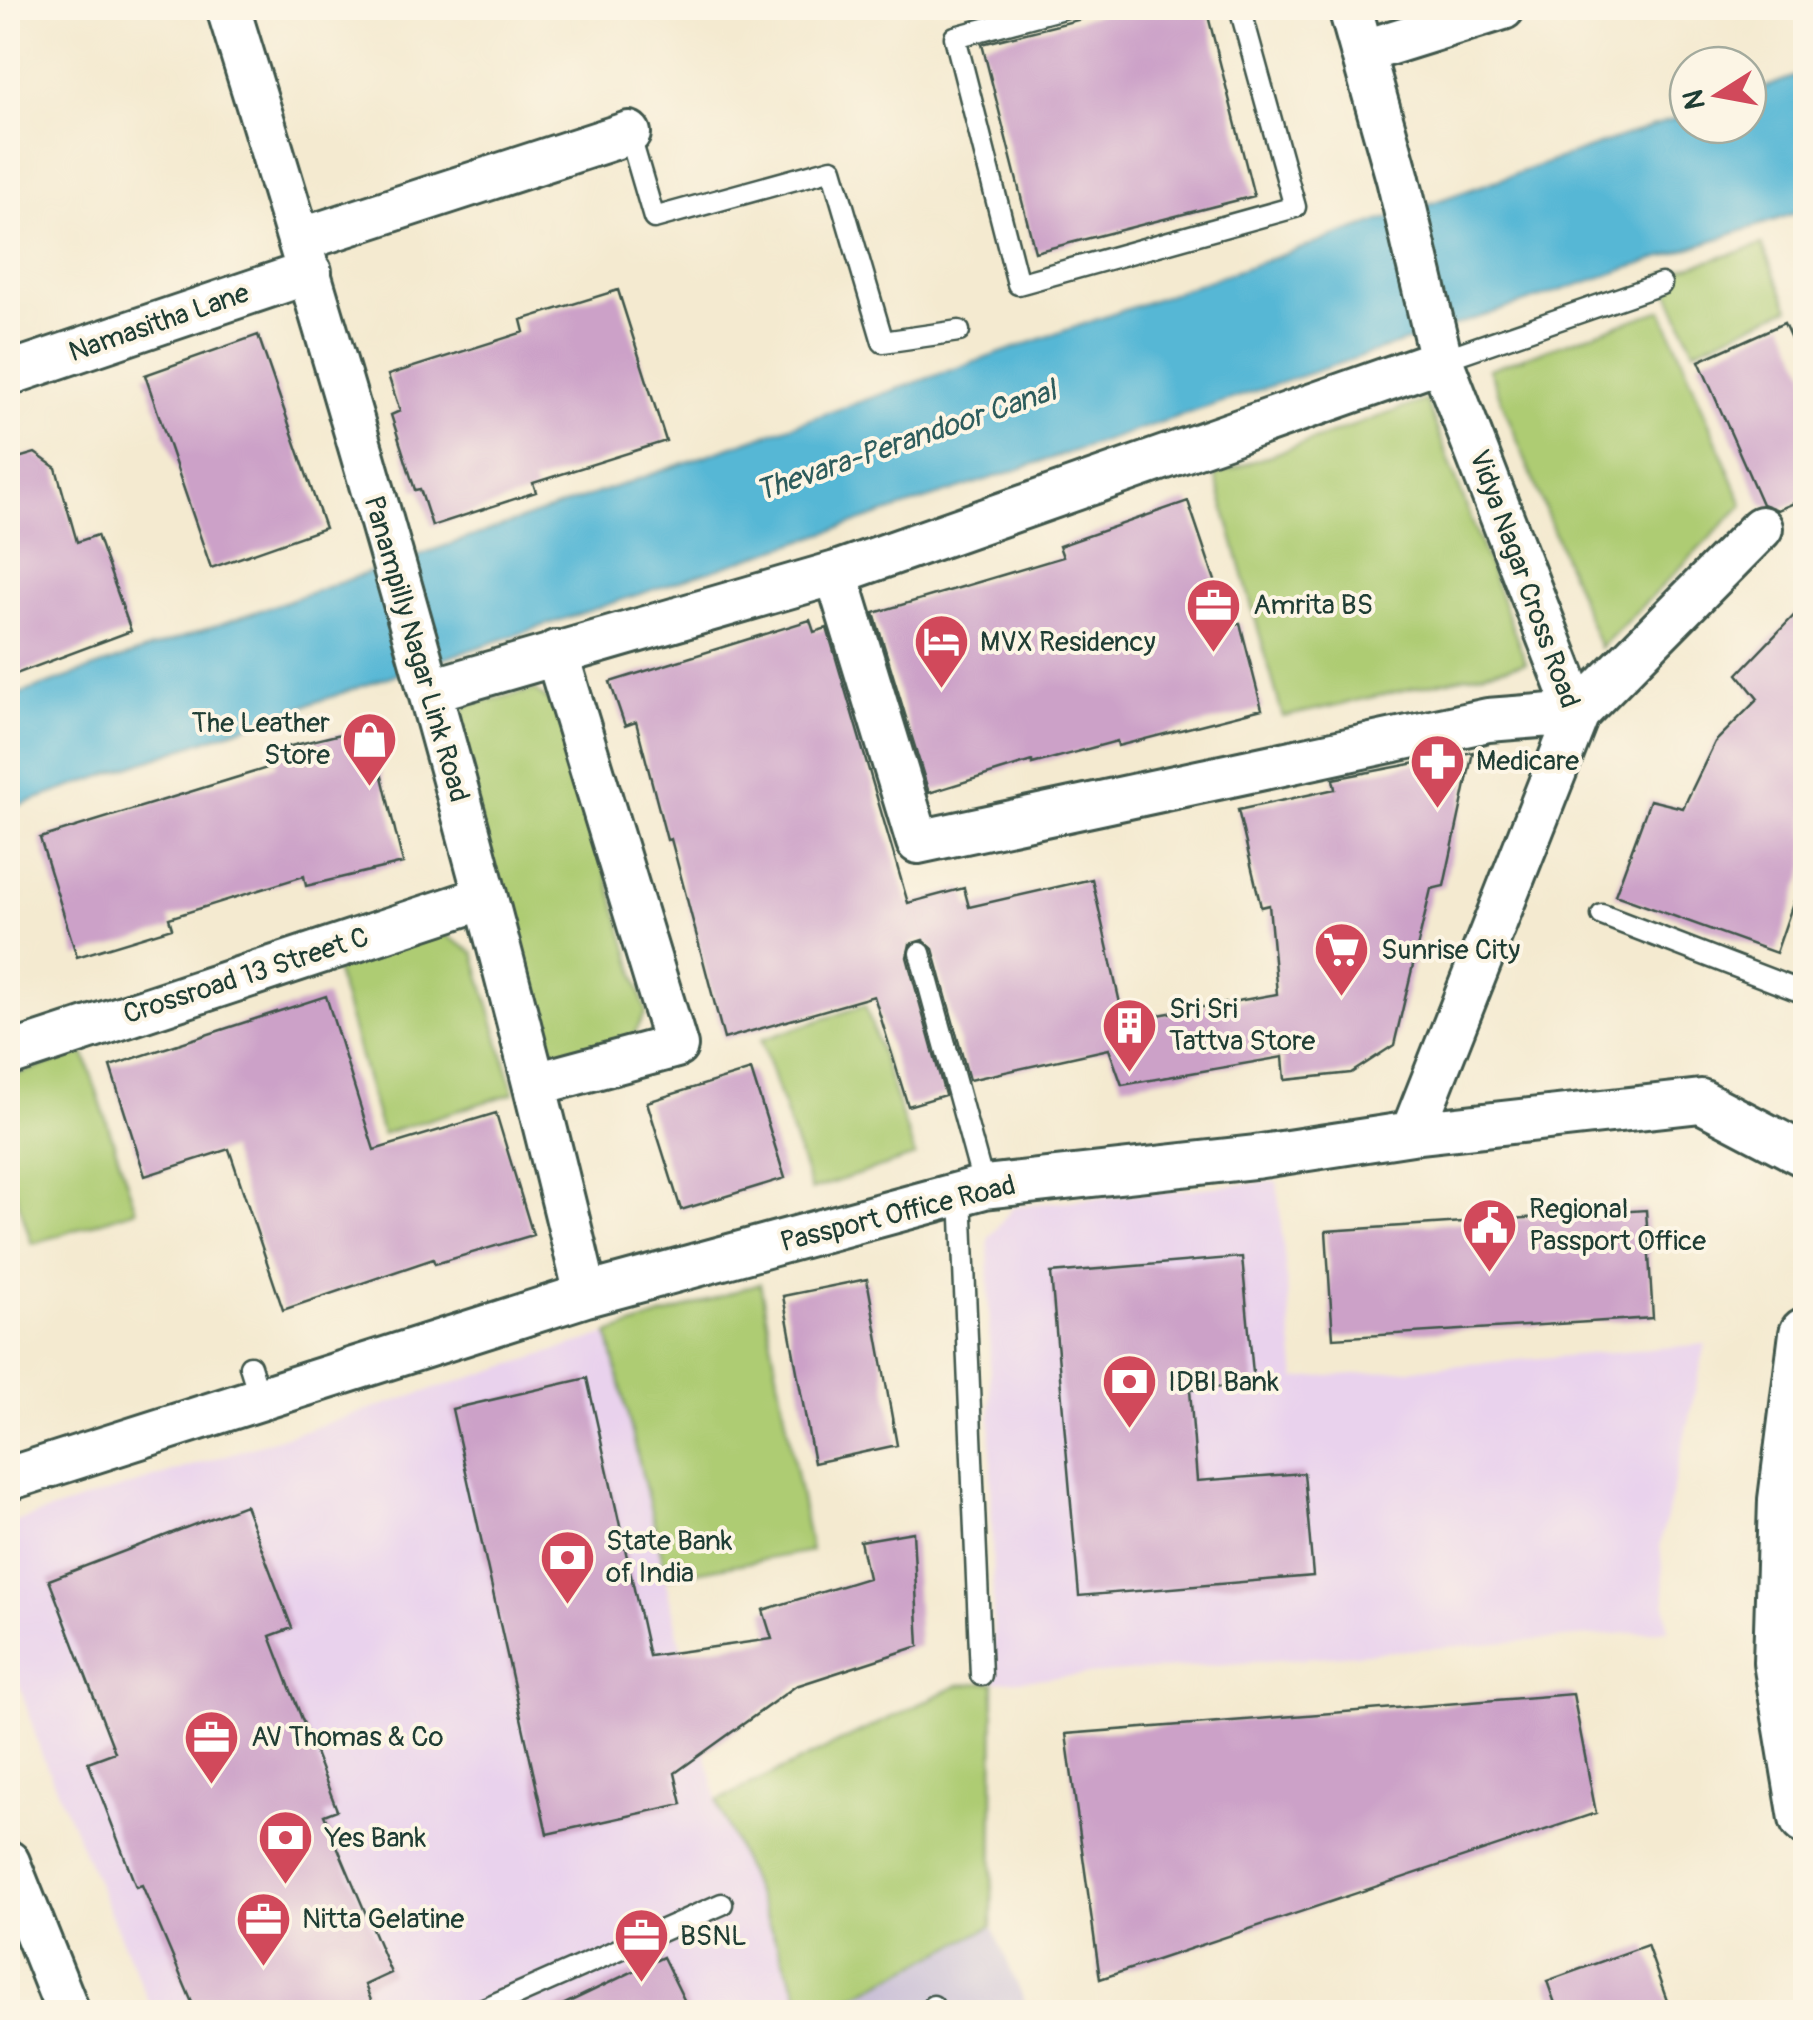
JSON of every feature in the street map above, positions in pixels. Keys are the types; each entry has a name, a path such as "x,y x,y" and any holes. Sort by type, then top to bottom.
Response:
{"street":[{"name":"Panampilly Nagar Link Road","path":"228,8 432,690 536,1084 586,1295"},
{"path":"1350,8 1362,52 1503,8"},
{"name":"Vidya Nagar Cross Road","path":"1362,52 1398,179 1441,360 1578,712 1412,1134"},
{"name":"Namasitha Lane","path":"8,374 629,133"},
{"path":"432,690 836,574 1441,360"},
{"path":"836,574 918,842 1488,720 1578,712 1760,528"},
{"path":"536,1084 676,1046 556,652"},
{"name":"Crossroad 13 Street C","path":"8,1054 484,898"},
{"name":"Passport Office Road","path":"8,1479 256,1384 973,1190 1701,1101 1806,1156"},
{"path":"1806,1334 1785,1500 1780,1605 1780,1662 1806,1818"},
{"path":"8,1862 68,2012"}],"lane":[{"path":"1063,8 955,36 1018,284 1295,207 1240,8"},
{"path":"629,133 654,218 832,169 884,342 959,331"},
{"path":"1441,360 1661,284"},
{"path":"1602,915 1802,992 1806,986"},
{"path":"920,954 973,1190 980,1676"},
{"path":"477,2012 722,1904"}],"shaded area":[{"path":"1277,1181 1296,1379 1706,1344 1660,1544 1668,1630 994,1682 988,1239 1014,1206"},
{"name":"State Bank of India","path":"608,1334 717,1800 806,2012 153,2012 41,1753 8,1648 8,1524"},
{"path":"992,1926 1029,2012 822,2012"}],"green space":[{"path":"1762,245 1789,308 1694,350 1662,275"},
{"path":"1662,310 1743,505 1600,648 1489,369"},
{"path":"1426,400 1526,663 1283,717 1215,475"},
{"path":"535,690 559,709 646,1012 632,1038 562,1056 536,1037 456,732 466,705"},
{"path":"439,931 474,953 514,1093 382,1134 335,968"},
{"path":"865,1005 915,1156 811,1190 761,1040"},
{"path":"84,1053 136,1210 32,1244 8,1170 8,1077"},
{"path":"760,1283 811,1551 667,1577 608,1334"},
{"path":"994,1682 992,1926 822,2012 806,2012 717,1801 959,1685"}],"water":[{"name":"Thevara-Perandoor Canal","path":"1805,73 1805,210 385,678 8,809 8,698 1668,121 1668,145 1768,145 1768,86"}],"building":[{"path":"1125,8 1206,8 1254,196 1035,252 982,44"},
{"path":"618,290 666,441 533,483 536,492 432,526 420,489 415,490 391,415 400,411 388,375 524,332 521,320"},
{"path":"1784,323 1806,372 1806,498 1778,510 1762,504 1699,361"},
{"path":"258,335 325,528 211,568 145,375"},
{"path":"35,453 56,468 77,542 97,535 131,631 8,677 8,461"},
{"path":"1188,501 1230,625 1240,623 1262,709 1118,746 1117,741 1032,761 929,793 874,613 1063,557 1059,546"},
{"path":"1806,603 1806,866 1776,953 1615,895 1650,800 1683,808 1715,742 1758,699 1738,674"},
{"path":"810,620 814,632 827,628 908,903 964,888 969,907 1092,879 1124,1021 1277,994 1269,905 1261,907 1238,810 1335,789 1333,779 1473,752 1444,886 1431,889 1394,1045 1351,1073 1285,1080 1283,1057 1122,1085 1109,1049 969,1080 933,949 923,940 910,944 907,957 945,1095 908,1106 874,996 724,1039 636,722 625,726 610,682"},
{"path":"370,727 403,863 306,886 304,876 169,918 172,928 77,957 40,838 277,765 274,750"},
{"path":"326,996 374,1150 496,1113 533,1235 435,1264 433,1259 283,1310 229,1149 145,1176 110,1066"},
{"path":"751,1070 785,1178 681,1210 647,1102"},
{"name":"Regional Passport Office","path":"1646,1210 1653,1318 1333,1338 1326,1231"},
{"name":"IDBI Bank","path":"1242,1257 1254,1384 1190,1390 1197,1481 1304,1473 1313,1576 1079,1596 1051,1273"},
{"path":"867,1279 897,1445 814,1463 783,1296"},
{"name":"State Bank of India","path":"587,1378 649,1656 772,1639 763,1610 868,1578 860,1541 913,1532 919,1646 796,1686 675,1773 682,1804 547,1834 452,1409"},
{"path":"245,1505 292,1628 270,1636 337,1810 324,1815 391,1973 365,1985 372,2003 350,2012 196,2012 142,1885 136,1887 88,1762 115,1752 49,1580"},
{"path":"1573,1694 1596,1813 1100,1979 1066,1734"},
{"path":"1647,1945 1671,2012 1558,2012 1547,1981"},
{"name":"BSNL","path":"663,1957 690,2012 548,2012"}],"place":[{"name":"Amrita BS","path":"1214,654"},
{"name":"MVX Residency","path":"941,691"},
{"name":"The Leather Store","path":"369,788"},
{"name":"Medicare","path":"1437,810"},
{"name":"Sunrise City","path":"1342,999"},
{"name":"Sri Sri Tattva Store","path":"1130,1074"},
{"name":"Regional Passport Office","path":"1490,1274"},
{"name":"IDBI Bank","path":"1129,1431"},
{"name":"State Bank of India","path":"567,1606"},
{"name":"AV Thomas & Co","path":"212,1786"},
{"name":"Yes Bank","path":"286,1887"},
{"name":"Nitta Gelatine","path":"263,1968"},
{"name":"BSNL","path":"641,1985"}]}
